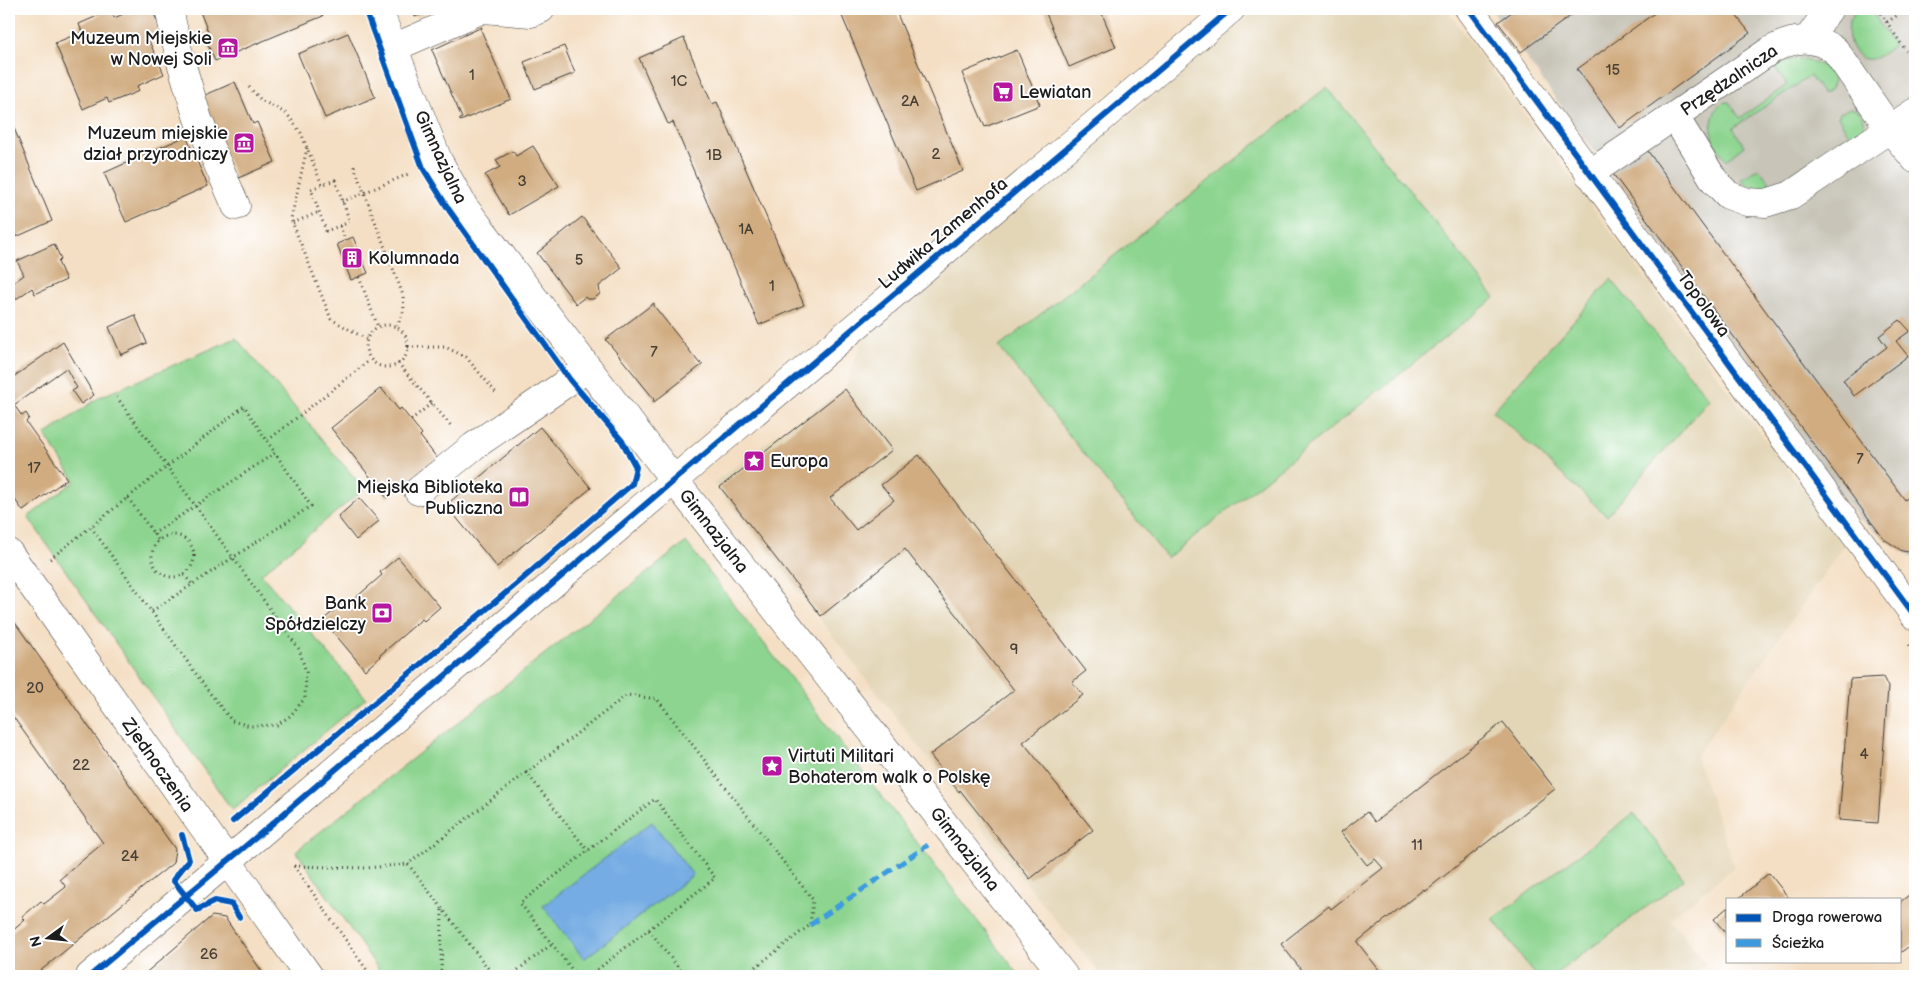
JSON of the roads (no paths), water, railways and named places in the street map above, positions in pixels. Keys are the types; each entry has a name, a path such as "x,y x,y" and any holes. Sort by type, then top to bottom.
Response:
{"street":[{"path":"169,9 180,59 198,119 236,206"},
{"name":"Gimnazjalna","path":"378,9 438,160 464,207 674,480 1062,975"},
{"path":"393,48 483,9 531,13 541,9"},
{"name":"Ludwika Zamenhofa","path":"90,976 1231,9"},
{"name":"Topolowa","path":"1469,9 1915,616"},
{"path":"1829,9 1808,39 1823,42 1835,50 1890,129 1915,159"},
{"name":"Przędzalnicza","path":"1590,174 1771,50 1788,42 1808,39"},
{"name":"Przędzalnicza","path":"1675,117 1714,180 1728,195 1746,202 1766,203 1791,195 1915,112"},
{"path":"418,490 471,448 588,368"},
{"name":"Zjednoczenia","path":"9,553 309,976"}],"water":[{"path":"652,822 693,875 584,959 543,906"}],"place":[{"name":"Muzeum Miejskie w Nowej Soli","path":"228,48"},
{"name":"Lewiatan","path":"1003,92"},
{"name":"Muzeum miejskie dział przyrodniczy","path":"244,143"},
{"name":"Kolumnada","path":"352,258"},
{"name":"Europa","path":"754,461"},
{"name":"Miejska Biblioteka Publiczna","path":"519,497"},
{"name":"Bank Spółdzielczy","path":"382,613"},
{"name":"Virtuti Militari Bohaterom walk o Polskę","path":"772,766"}]}
